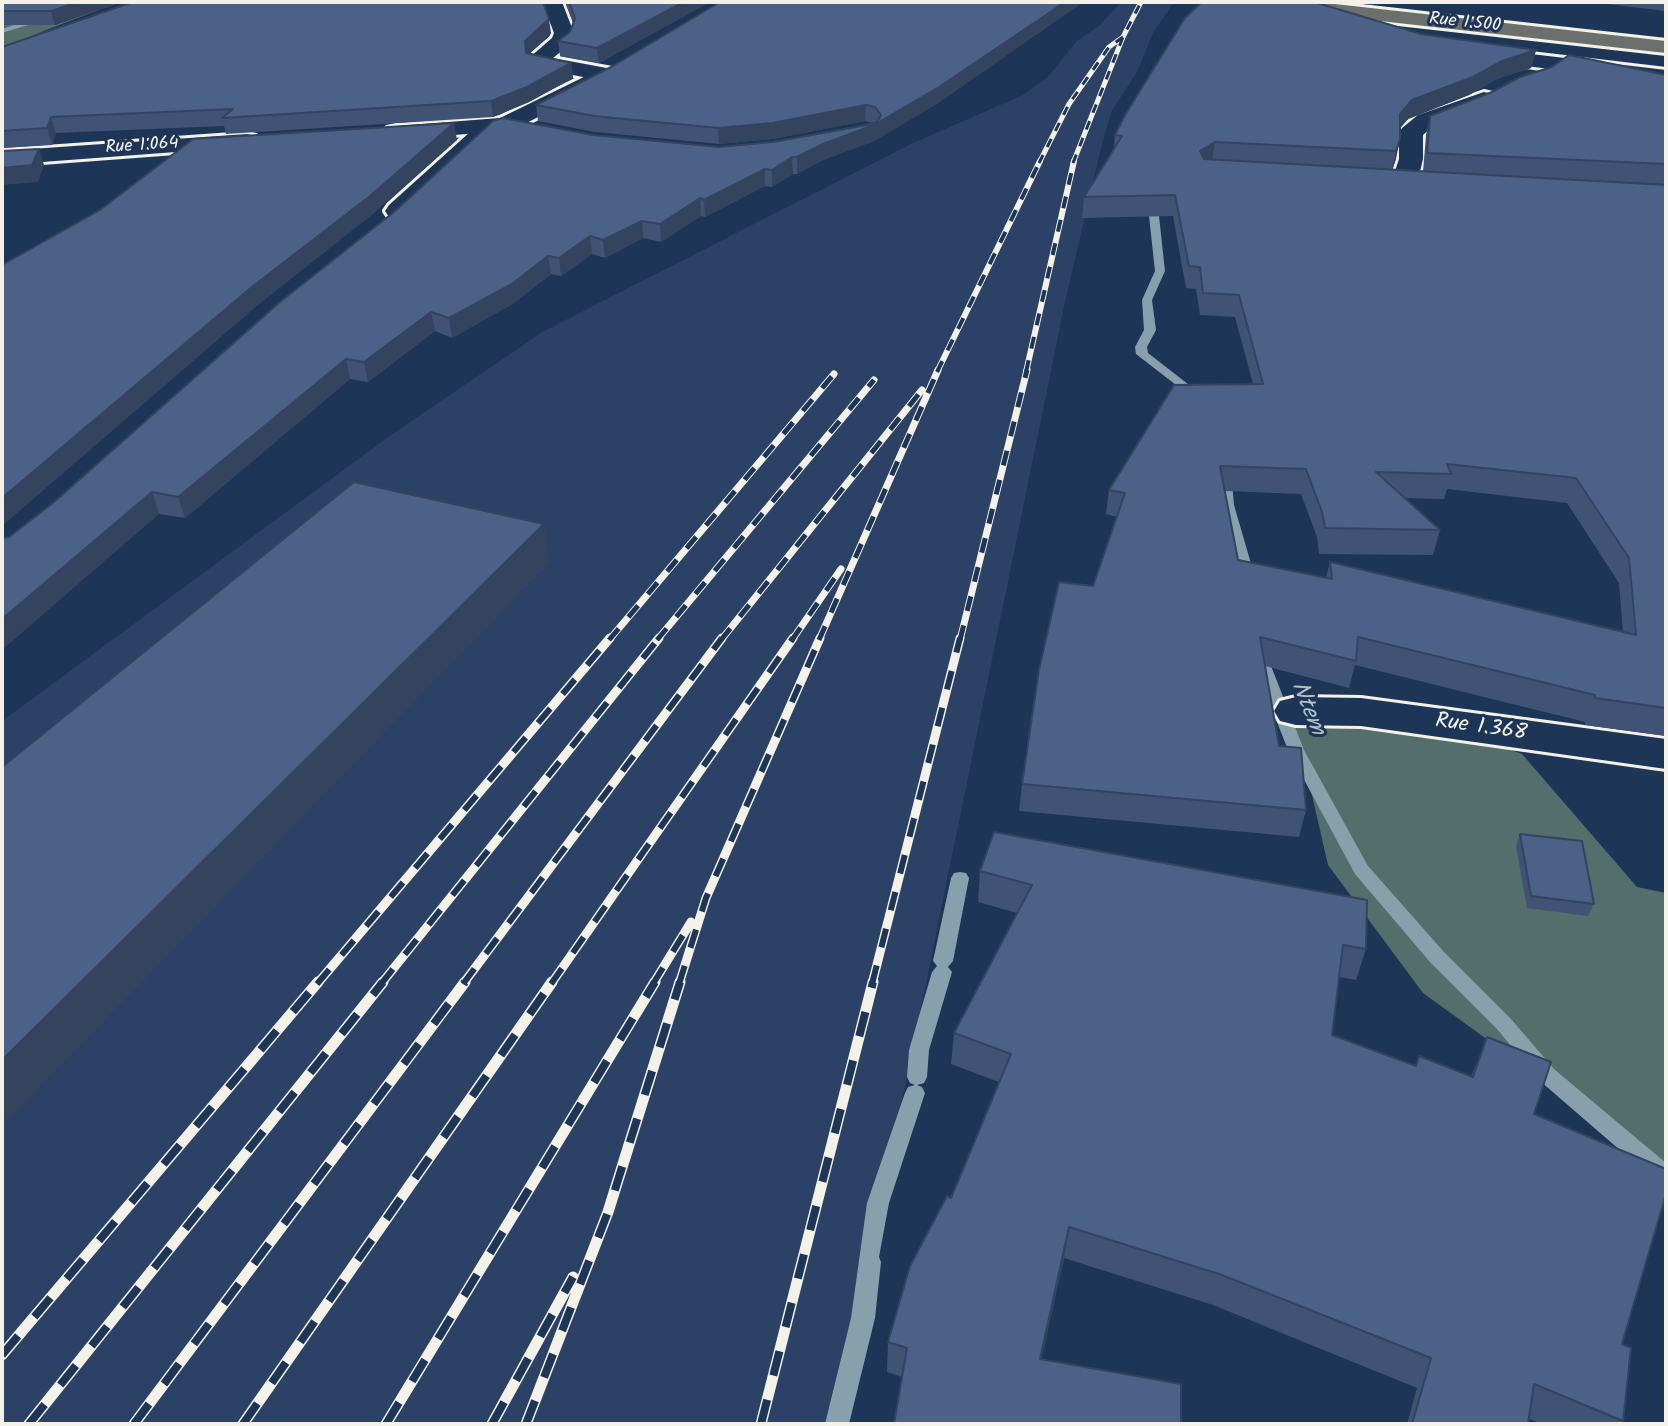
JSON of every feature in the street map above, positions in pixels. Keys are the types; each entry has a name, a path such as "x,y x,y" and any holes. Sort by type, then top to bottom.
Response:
{"main road":[{"name":"Rue 1.500","path":"1264,2 1666,47"},
{"name":"Rue 1.500","path":"1358,2 1666,37"}],"street":[{"path":"552,2 564,33 562,41 539,62 604,74"},
{"path":"1300,6 1412,41"},
{"path":"1455,50 1666,77"},
{"path":"373,232 496,127 627,61"},
{"path":"1405,180 1411,159 1411,133 1418,126 1478,103 1511,85 1538,77 1556,64"},
{"path":"367,134 496,127 546,135"},
{"name":"Rue 1.064","path":"2,158 268,139"},
{"path":"1376,179 1433,181"},
{"name":"Rue 1.368","path":"1296,711 1361,712 1666,754"}],"shaded area":[{"path":"1121,2 1174,2 1153,33 1137,72 1111,112 1099,156 1065,302 836,1424 2,1424 2,721 391,435 544,331 913,143 1023,95 1047,78 1077,41 1099,26"}],"green space":[{"path":"99,10 46,30 2,49 2,23"},
{"path":"1380,724 1464,733 1522,754 1637,887 1666,893 1666,1190 1579,1106 1423,993 1328,865 1306,769 1285,726 1356,728"}],"building":[{"path":"2,2 78,2 51,11 2,11"},
{"path":"133,2 543,2 549,19 525,41 526,53 571,63 527,87 491,101 222,118 233,109 51,117 47,128 2,131 2,47"},
{"path":"569,2 684,2 597,48 558,41 570,32 575,18"},
{"path":"720,2 1065,2 939,87 874,125 792,157 772,170 765,169 704,200 700,198 660,224 642,221 603,240 590,236 559,258 548,256 512,284 449,318 431,312 364,362 346,359 178,497 152,492 2,619 2,538 9,537 53,503 280,302 394,212 493,121 503,118 593,135 719,147 773,142 877,122 881,115 875,107 866,105 772,123 718,128 594,116 536,105 611,67"},
{"path":"1202,2 1314,2 1421,34 1536,50 1502,61 1473,77 1412,100 1400,114 1400,139 1396,151 1215,142 1200,151 1204,159 1666,185 1666,708 1595,698 1595,695 1358,637 1356,661 1260,637 1279,746 1301,748 1306,810 1022,784 1039,670 1059,582 1093,586 1125,493 1109,490 1174,385 1263,384 1239,295 1203,293 1200,267 1189,266 1175,195 1084,197 1122,136 1115,135 1125,115 1185,18","holes":["1447,464 1576,478 1629,558 1636,635 1330,562 1332,579 1238,560 1220,466 1306,469 1325,528 1440,530 1376,472 1451,474"]},
{"path":"1569,55 1666,75 1666,164 1427,153 1430,116 1492,92 1520,77 1552,67"},
{"path":"454,123 370,196 253,286 2,498 2,265 100,210 193,139"},
{"path":"39,149 32,165 2,168 2,151"},
{"path":"354,482 544,524 2,1060 2,767"},
{"path":"994,832 1367,900 1366,949 1343,945 1332,1035 1416,1066 1419,1056 1473,1077 1487,1037 1551,1062 1534,1114 1666,1169 1666,1194 1622,1344 1631,1348 1623,1421 1534,1384 1528,1424 1412,1424 1431,1358 1222,1275 1069,1227 1040,1359 1181,1384 1181,1424 894,1424 907,1348 888,1342 910,1266 947,1196 951,1198 1011,1054 954,1033 1032,885 980,871"},
{"path":"1520,834 1582,841 1594,904 1531,896"}],"waterway":[{"path":"2,31 35,20"},
{"name":"Ntem","path":"1157,199 1153,207 1160,271 1147,300 1150,330 1141,347 1142,354 1198,398"},
{"name":"Ntem","path":"1225,471 1227,505 1249,581"},
{"name":"Ntem","path":"1261,654 1296,750 1361,870 1437,957 1504,1024 1547,1075 1666,1176"},
{"path":"943,961 960,878"},
{"path":"917,1077 919,1050 942,972"},
{"path":"870,1253 878,1203 915,1093"},
{"path":"837,1424 863,1318 870,1262"}],"railway":[{"path":"1123,37 1141,2"},
{"path":"1040,162 1069,104 1109,47 1123,37"},
{"path":"1073,163 1123,37"},
{"path":"1026,372 1074,161"},
{"path":"937,372 1040,162"},
{"path":"819,640 938,370"},
{"path":"960,640 1027,370"},
{"path":"609,640 834,374"},
{"path":"657,640 874,380"},
{"path":"721,640 922,390"},
{"path":"792,640 841,569"},
{"path":"317,984 610,638"},
{"path":"381,984 659,638"},
{"path":"463,984 722,638"},
{"path":"551,984 793,638"},
{"path":"679,984 706,898 820,638"},
{"path":"872,984 960,638"},
{"path":"653,984 691,922"},
{"path":"2,1355 318,982"},
{"path":"29,1424 383,982"},
{"path":"134,1424 465,982"},
{"path":"243,1424 552,982"},
{"path":"386,1424 655,982"},
{"path":"526,1424 608,1212 680,982"},
{"path":"761,1424 873,982"},
{"path":"492,1424 573,1277"}]}
